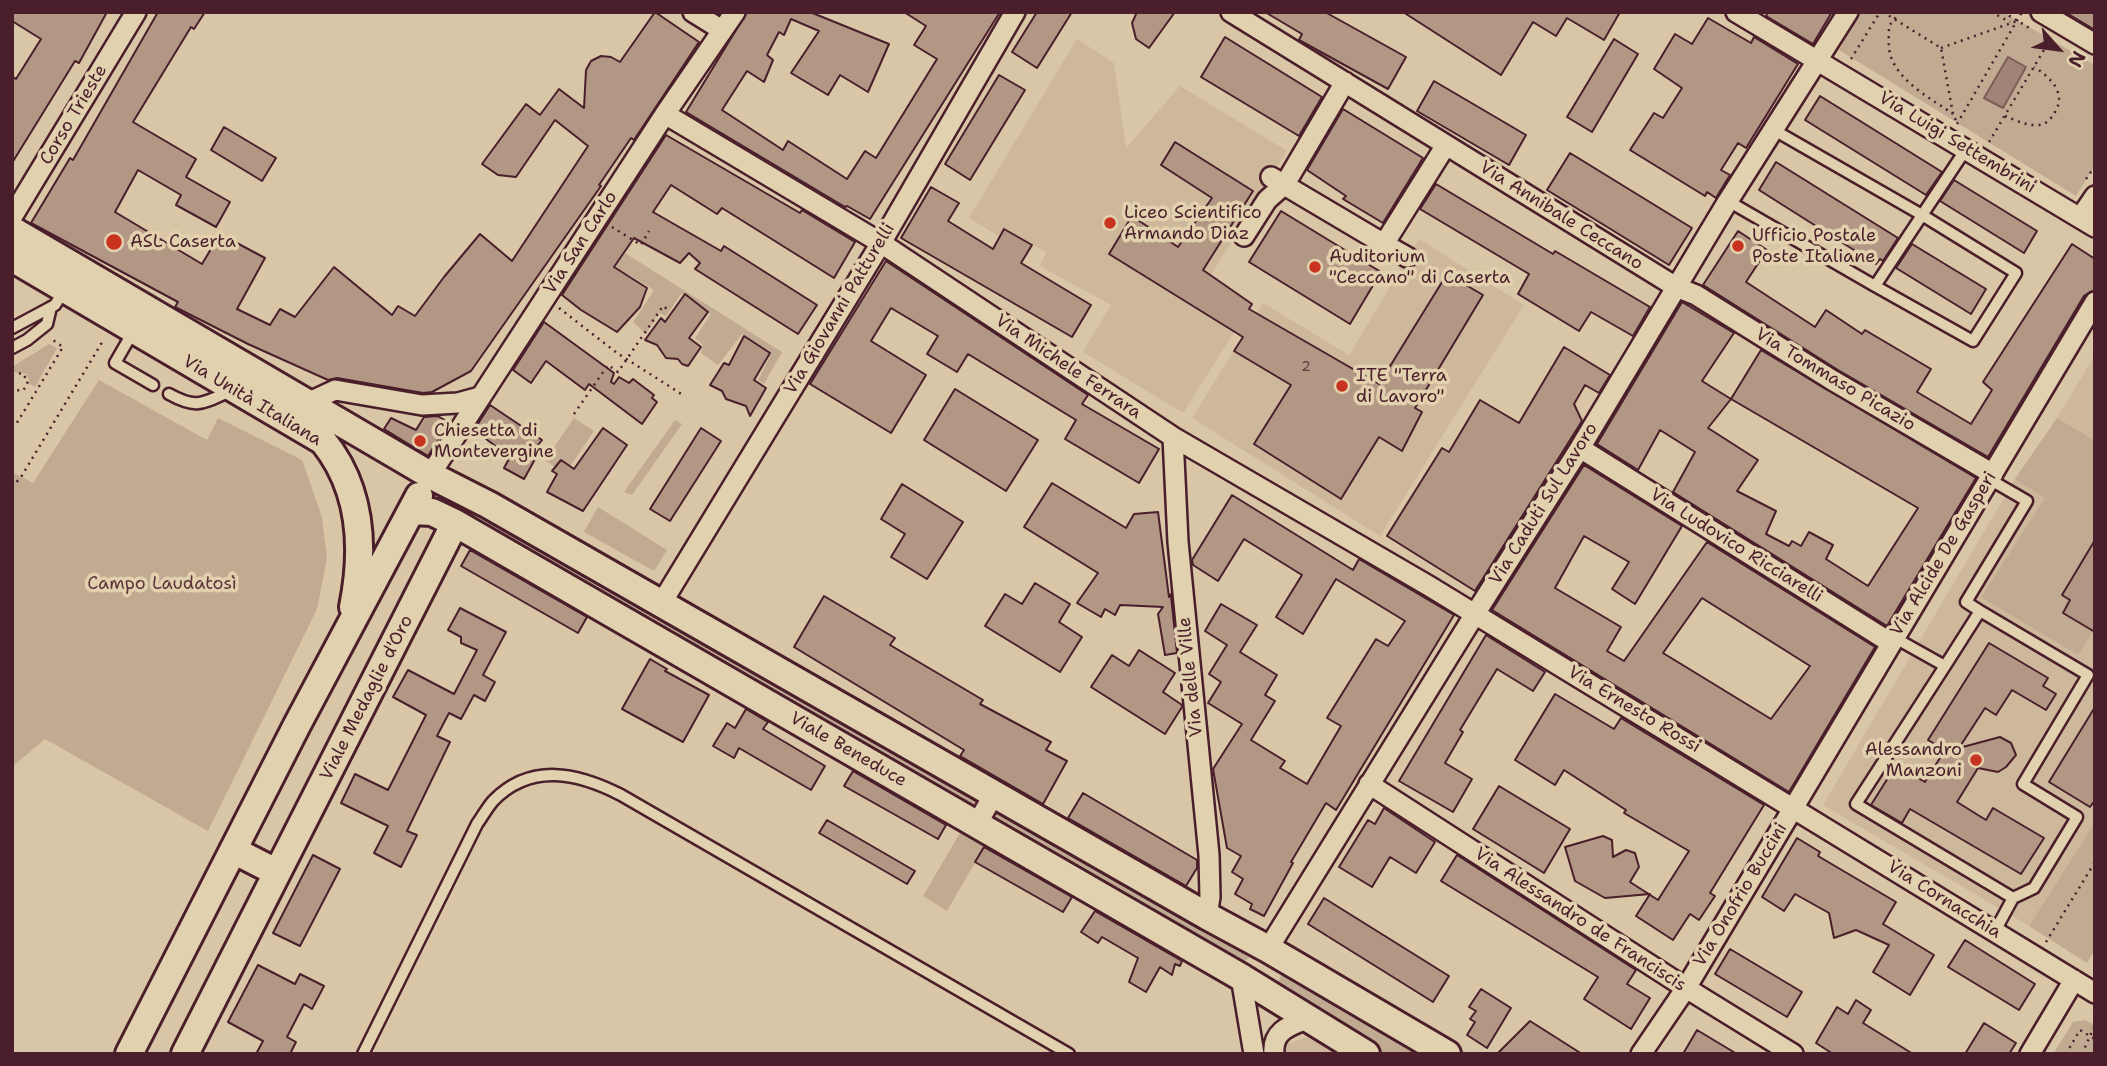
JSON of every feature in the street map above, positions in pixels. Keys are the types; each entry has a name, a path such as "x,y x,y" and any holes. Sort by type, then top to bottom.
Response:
{"main road":[{"name":"Via Unità Italiana","path":"12,230 306,404 430,475 489,505"},
{"name":"Via Unità Italiana","path":"12,258 58,298 134,329 323,441 345,473 355,502 361,551 349,629"},
{"path":"129,1054 430,475 453,499 464,528"},
{"name":"Viale Beneduce","path":"489,505 1268,949 1447,1054"},
{"name":"Viale Medaglie d'Oro","path":"186,1054 276,872 370,694 464,528 489,505"},
{"name":"Viale Beneduce","path":"412,510 432,512 464,528 1241,977 1366,1054"},
{"path":"233,850 276,872"},
{"path":"1241,977 1268,949"}],"street":[{"name":"Corso Trieste","path":"12,217 136,12"},
{"path":"693,12 722,30"},
{"name":"Via San Carlo","path":"430,475 665,114 735,12"},
{"name":"Via Giovanni Patturelli","path":"661,604 881,243 1015,12"},
{"name":"Via Annibale Ceccano","path":"1231,12 1676,287"},
{"name":"Via Luigi Settembrini","path":"1736,12 1842,74 1953,131 1973,153 2088,223"},
{"path":"1815,58 1839,12"},
{"path":"1815,58 1848,12"},
{"path":"2041,12 2095,44"},
{"name":"Via Caduti Sul Lavoro","path":"1268,949 1580,448 1815,58"},
{"path":"1244,236 1345,82"},
{"name":"Via Michele Ferrara","path":"665,114 881,243 1172,437 1475,614"},
{"path":"1384,244 1446,145"},
{"path":"1278,181 1407,257"},
{"path":"2088,223 2089,191"},
{"name":"Via Tommaso Picazio","path":"1676,287 1696,295 1991,476"},
{"name":"Via Alcide De Gasperi","path":"1794,807 2095,302"},
{"path":"306,404 335,390 422,405 458,403 480,397"},
{"name":"Via delle Ville","path":"1172,437 1178,542 1209,855 1210,897 1207,916"},
{"name":"Via Ludovico Ricciarelli","path":"1580,448 1893,640"},
{"name":"Via Ernesto Rossi","path":"1475,614 1794,807"},
{"name":"Via Alessandro de Franciscis","path":"1369,785 1685,988 1793,1054"},
{"path":"977,824 994,794"},
{"name":"Via Cornacchia","path":"1794,807 2095,993"},
{"name":"Via Onofrio Buccini","path":"1641,1054 1685,988 1794,807"},
{"path":"1241,977 1254,1054"},
{"path":"2030,1054 2074,980"},
{"path":"1274,1054 1281,1030 1307,1019"}],"lane":[{"path":"1728,201 1973,341 2017,273 1774,130"},
{"path":"1875,286 1922,215 1973,153"},
{"path":"12,328 58,298"},
{"path":"12,348 47,324 58,298"},
{"path":"134,329 115,363 153,385"},
{"path":"169,394 187,404 206,402 235,389"},
{"path":"1991,476 2027,501 1966,602 2091,677 2023,784 2077,817 2034,888 2013,898 1995,931"},
{"path":"1980,611 1856,804 2013,898"},
{"path":"1893,640 1945,666"},
{"path":"363,1054 477,824 493,802 512,787 535,776 565,775 593,781 621,794 1069,1054"}],"path":[{"path":"1842,74 1882,12 1941,48 1954,114 1953,131"},
{"path":"1900,12 1889,26 1890,55 1901,73 1916,88 1954,114"},
{"path":"1991,12 2011,23"},
{"path":"1953,131 2022,12"},
{"path":"1941,48 2018,21"},
{"path":"1973,153 2005,116 2060,23"},
{"path":"2005,116 2024,124 2039,125 2050,121 2059,106 2059,95 2054,83 2034,67"},
{"path":"1945,116 1953,131"},
{"path":"2089,191 2095,166"},
{"path":"597,218 641,245 649,230"},
{"path":"546,297 617,353 684,395"},
{"path":"574,414 608,365 618,372 663,306 667,309"},
{"path":"12,487 21,477 107,335"},
{"path":"12,425 15,426 63,347 49,337"},
{"path":"12,375 25,375 28,381 26,387 19,392 12,389"},
{"path":"26,387 36,392"},
{"path":"2037,957 2095,862"},
{"path":"2082,1054 2095,1025"},
{"path":"2066,1054 2080,1030 2095,1039"}],"shaded area":[{"name":"Liceo Scientifico Armando Diaz","path":"1077,39 1114,63 1126,148 1180,86 1287,151 1211,275 1252,304 1183,413 1083,352 1111,305 1040,266 1046,252 1004,229 1000,237 969,218"},
{"path":"2008,57 2026,67 2003,108 1984,98"},
{"name":"ITE \"Terra di Lavoro\"","path":"1419,239 1524,305 1380,536 1192,418 1263,303 1349,355"},
{"path":"2095,355 2095,822 2029,926 1823,805 2015,479 2057,418"},
{"path":"1307,1037 1335,1054 1274,1054 1273,1049"}],"green space":[{"path":"1861,12 2003,12 2095,65 2095,166 2076,196 1839,50"},
{"path":"625,253 782,352 764,384 758,380 771,354 742,334 718,365 701,353 703,345 695,338 711,314 681,294 666,316 659,313 646,334 633,322 654,290 626,273 611,291 602,286"},
{"path":"49,344 57,348 35,387 30,384 27,374 12,372 12,367"},
{"name":"Campo Laudatosì","path":"99,380 207,440 218,418 302,460 322,517 327,558 317,609 208,831 45,739 12,767 12,472 33,483"},
{"path":"574,418 594,431 565,474 545,460"},
{"path":"2057,418 2095,441 2095,540 2062,595 2070,600 2063,613 2093,631 2078,655 1981,597 2045,498 2015,479"},
{"path":"675,420 682,424 632,495 624,492"},
{"path":"598,507 667,550 654,571 584,532"},
{"path":"491,515 980,793 970,813 483,532"},
{"path":"998,802 1255,950 1240,967 985,820"},
{"path":"2095,822 2095,950 2087,963 2029,926"},
{"path":"960,833 984,847 947,911 923,896"},
{"path":"1284,970 1431,1054 1382,1054 1274,990"},
{"path":"2085,1020 2095,1025 2095,1054 2053,1054 2073,1022"}],"building":[{"path":"12,12 107,12 79,63 75,61 12,163 12,76 16,79 41,39 12,21"},
{"path":"158,12 205,12 194,29 191,27 133,122 196,159 186,177 230,202 216,227 176,205 181,195 138,170 115,212 202,264 220,234 265,258 237,309 270,325 280,309 295,317 334,267 392,315 398,306 415,316 480,234 512,261 588,146 555,120 516,177 498,175 482,164 526,104 540,115 559,89 584,108 586,70 591,61 601,56 620,62 655,12 699,42 634,140 631,138 599,185 601,186 471,371 432,392 423,393 337,378 328,380 175,307 178,302 31,223 70,158 73,160"},
{"path":"747,12 810,12 889,44 868,92 840,75 828,95 791,73 819,31 791,19 784,35 779,32 767,55 773,60 764,82 747,71 722,110 783,150 788,141 847,179 865,151 876,158 937,59 914,45 926,26 904,12 1000,12 870,219 845,207 686,112"},
{"path":"1037,12 1072,12 1037,68 1012,52"},
{"path":"1137,12 1175,12 1149,48 1136,39 1132,23"},
{"path":"1265,12 1325,12 1406,57 1388,89 1299,40 1302,34"},
{"path":"1403,12 1620,12 1604,40 1567,18 1556,36 1533,22 1501,75"},
{"path":"1768,12 1832,12 1813,44 1766,16"},
{"path":"2065,12 2095,12 2095,30"},
{"path":"1708,18 1751,43 1754,37 1798,64 1746,148 1738,143 1721,170 1730,175 1716,198 1707,192 1705,196 1630,150 1654,113 1663,118 1682,88 1654,69 1675,34 1692,44"},
{"path":"1225,37 1322,97 1299,136 1201,77"},
{"path":"1614,39 1638,54 1592,132 1567,117"},
{"path":"999,75 1025,90 970,180 945,164"},
{"path":"1434,81 1526,135 1509,165 1417,111"},
{"path":"1820,96 1942,172 1926,195 1805,120"},
{"path":"1343,109 1423,158 1383,223 1343,199 1346,196 1307,170"},
{"path":"224,127 276,158 262,181 211,150"},
{"path":"666,135 855,242 834,278 722,208 717,214 671,185 653,212 721,251 724,246 817,305 798,334 695,269 700,263 689,253 680,263 634,238 614,267 647,288 640,307 617,332 562,295"},
{"path":"1175,142 1253,191 1203,270 1252,304 1249,309 1379,384 1447,274 1483,295 1415,408 1422,412 1402,451 1379,437 1341,499 1254,444 1291,385 1234,351 1243,337 1109,254 1132,216 1178,247 1212,198 1161,165"},
{"path":"1570,153 1692,228 1669,265 1547,190"},
{"path":"1776,162 1898,238 1883,261 1880,259 1876,264 1759,190"},
{"path":"1954,180 2037,231 2024,253 1940,201"},
{"path":"1436,184 1553,254 1555,251 1650,307 1633,336 1591,312 1579,331 1518,294 1529,274 1420,209"},
{"path":"931,187 959,203 948,221 993,249 1004,229 1032,245 1021,263 1091,305 1072,337 901,238"},
{"name":"Auditorium \"Ceccano\" di Caserta","path":"1281,211 1381,272 1350,324 1249,262"},
{"path":"1738,231 1767,250 1746,282 1815,327 1826,310 1862,334 1865,330 1931,369 1917,392 1971,424 1992,390 1983,382 2072,244 2095,259 2095,290 2084,296 1988,457 1838,370 1703,285"},
{"path":"1912,244 1986,289 1971,314 1896,268"},
{"path":"886,261 1088,395 1082,404 1159,449 1139,483 1065,439 1076,420 968,354 957,372 927,354 938,336 891,308 871,341 926,375 891,433 810,384"},
{"path":"685,294 708,312 689,338 701,347 688,366 678,359 666,358 657,345 645,340 661,318 665,322"},
{"path":"1682,302 1734,333 1702,381 1731,399 1761,350 1976,478 1887,626 1673,492 1695,452 1660,430 1638,470 1597,444","holes":["1731,399 1918,508 1868,586 1826,559 1833,545 1809,532 1801,546 1792,541 1789,546 1766,534 1776,511 1737,491 1758,460 1708,428"]},
{"path":"544,322 614,373 611,382 614,384 619,377 629,383 633,379 654,395 652,398 657,402 642,424 589,384 585,390 546,361 531,383 513,370"},
{"path":"744,336 770,353 754,380 766,388 750,416 746,406 726,399 722,391 710,385 724,363 729,365"},
{"path":"1564,347 1610,375 1599,393 1585,385 1574,404 1582,421 1475,591 1387,536 1442,448 1449,452 1480,400 1519,423"},
{"path":"955,389 1038,440 1006,491 924,440"},
{"path":"490,405 542,440 535,449 539,452 524,479 504,468 510,457 474,430"},
{"name":"Chiesetta di Montevergine","path":"438,416 449,423 428,456 384,429 391,418 416,430 424,417"},
{"path":"603,428 627,445 583,511 547,492 557,474 552,471 561,460 574,469"},
{"path":"701,428 721,441 670,521 650,509"},
{"path":"1584,465 1682,526 1635,604 1612,589 1629,562 1584,536 1555,588 1621,627 1607,651 1624,661 1707,542 1875,647 1789,792 1492,610","holes":["1702,598 1810,666 1771,719 1663,653"]},
{"path":"1052,483 1126,528 1134,514 1158,512 1177,653 1165,655 1158,614 1163,607 1120,605 1115,615 1105,609 1101,617 1077,603 1098,573 1024,527"},
{"path":"902,484 963,522 927,579 891,557 905,534 881,519"},
{"path":"1232,495 1353,570 1359,559 1454,615 1336,810 1326,803 1291,862 1293,863 1264,916 1250,909 1252,904 1235,894 1243,879 1232,872 1241,856 1227,848 1213,769 1242,724 1208,703 1221,682 1209,674 1227,645 1205,631 1221,604 1257,625 1240,652 1277,675 1265,695 1275,701 1251,740 1285,761 1280,768 1307,784 1341,726 1327,718 1376,639 1388,646 1405,621 1336,579 1303,634 1276,617 1302,575 1244,539 1218,581 1193,565 1192,560"},
{"path":"2095,540 2095,632 2063,613 2070,600 2062,595"},
{"path":"470,550 587,617 578,633 461,566"},
{"path":"1035,583 1070,604 1059,622 1082,637 1060,672 985,626 1005,594 1022,604"},
{"path":"824,596 895,638 890,645 983,700 980,704 1051,742 1046,750 1067,761 1043,804 960,756 964,750 794,647"},
{"path":"460,608 506,632 483,675 495,682 485,701 474,695 461,719 449,713 437,736 450,742 407,831 417,835 401,867 374,853 388,826 341,803 355,774 388,790 426,715 393,697 408,670 454,694 477,650 461,643 461,637 448,630"},
{"path":"1486,635 1545,672 1533,691 1497,669 1460,730 1463,732 1445,763 1472,779 1453,812 1399,781"},
{"name":"Alessandro Manzoni","path":"1989,643 2048,678 2043,686 2056,694 2046,710 2012,690 1996,715 1985,708 1959,748 2000,737 2011,743 2016,755 2006,767 1998,772 1978,768 1957,802 1986,820 1993,808 2044,838 2021,874 1910,809 1902,823 1871,805 1896,765 1925,782 1943,753 1948,752 1928,740"},
{"path":"1139,650 1175,673 1163,692 1182,707 1165,734 1091,687 1112,655 1129,666"},
{"path":"650,659 667,669 665,671 709,695 683,742 622,709"},
{"path":"1555,694 1614,729 1621,718 1764,805 1710,893 1715,896 1699,920 1690,914 1673,940 1636,916 1650,895 1658,900 1689,851 1624,813 1626,810 1564,770 1555,785 1515,760"},
{"path":"2095,707 2095,800 2090,807 2049,782"},
{"path":"746,709 768,722 763,729 825,766 811,790 739,748 734,758 713,746 727,723 735,728"},
{"path":"853,771 946,825 938,839 844,786"},
{"path":"1499,786 1570,829 1544,873 1473,829"},
{"path":"1083,793 1197,860 1197,868 1186,886 1068,818"},
{"path":"1384,808 1435,842 1416,873 1390,857 1372,887 1339,867 1368,820 1375,824"},
{"path":"827,820 915,871 907,884 819,833"},
{"path":"1603,836 1612,840 1613,857 1626,850 1635,853 1639,867 1630,882 1649,894 1605,898 1575,881 1565,847"},
{"path":"1797,838 1820,852 1818,856 1896,902 1883,924 1934,955 1910,995 1873,972 1889,945 1856,930 1834,938 1829,913 1795,894 1784,911 1762,897"},
{"path":"984,847 1072,897 1063,912 975,862"},
{"path":"313,855 340,869 300,946 273,933"},
{"path":"1457,855 1636,970 1627,984 1650,998 1631,1029 1584,999 1598,977 1441,881"},
{"path":"1324,898 1449,976 1433,1002 1308,924"},
{"path":"1095,911 1182,961 1180,966 1175,964 1172,975 1160,967 1146,992 1129,982 1138,958 1102,937 1098,943 1081,932"},
{"path":"1965,940 2035,984 2019,1010 1948,967"},
{"path":"1730,949 1802,992 1787,1017 1715,974"},
{"path":"258,965 295,984 300,974 324,986 312,1009 304,1004 287,1037 296,1042 290,1054 256,1054 263,1041 228,1022"},
{"path":"1481,989 1511,1008 1487,1048 1467,1035 1475,1022 1470,1019 1476,1011 1469,1007"},
{"path":"1856,1000 1871,1010 1863,1023 1913,1054 1833,1054 1816,1043 1837,1007 1848,1014"},
{"path":"1530,1021 1582,1054 1497,1054"},
{"path":"1984,1023 2016,1043 2009,1054 1965,1054"},
{"path":"1697,1030 1737,1054 1683,1054"}],"place":[{"name":"Liceo Scientifico Armando Diaz","path":"1110,223"},
{"name":"ASL Caserta","path":"114,242"},
{"name":"Ufficio Postale Poste Italiane","path":"1738,246"},
{"name":"Auditorium \"Ceccano\" di Caserta","path":"1315,267"},
{"name":"ITE \"Terra di Lavoro\"","path":"1342,386"},
{"name":"Chiesetta di Montevergine","path":"420,441"},
{"name":"Alessandro Manzoni","path":"1976,760"}]}
